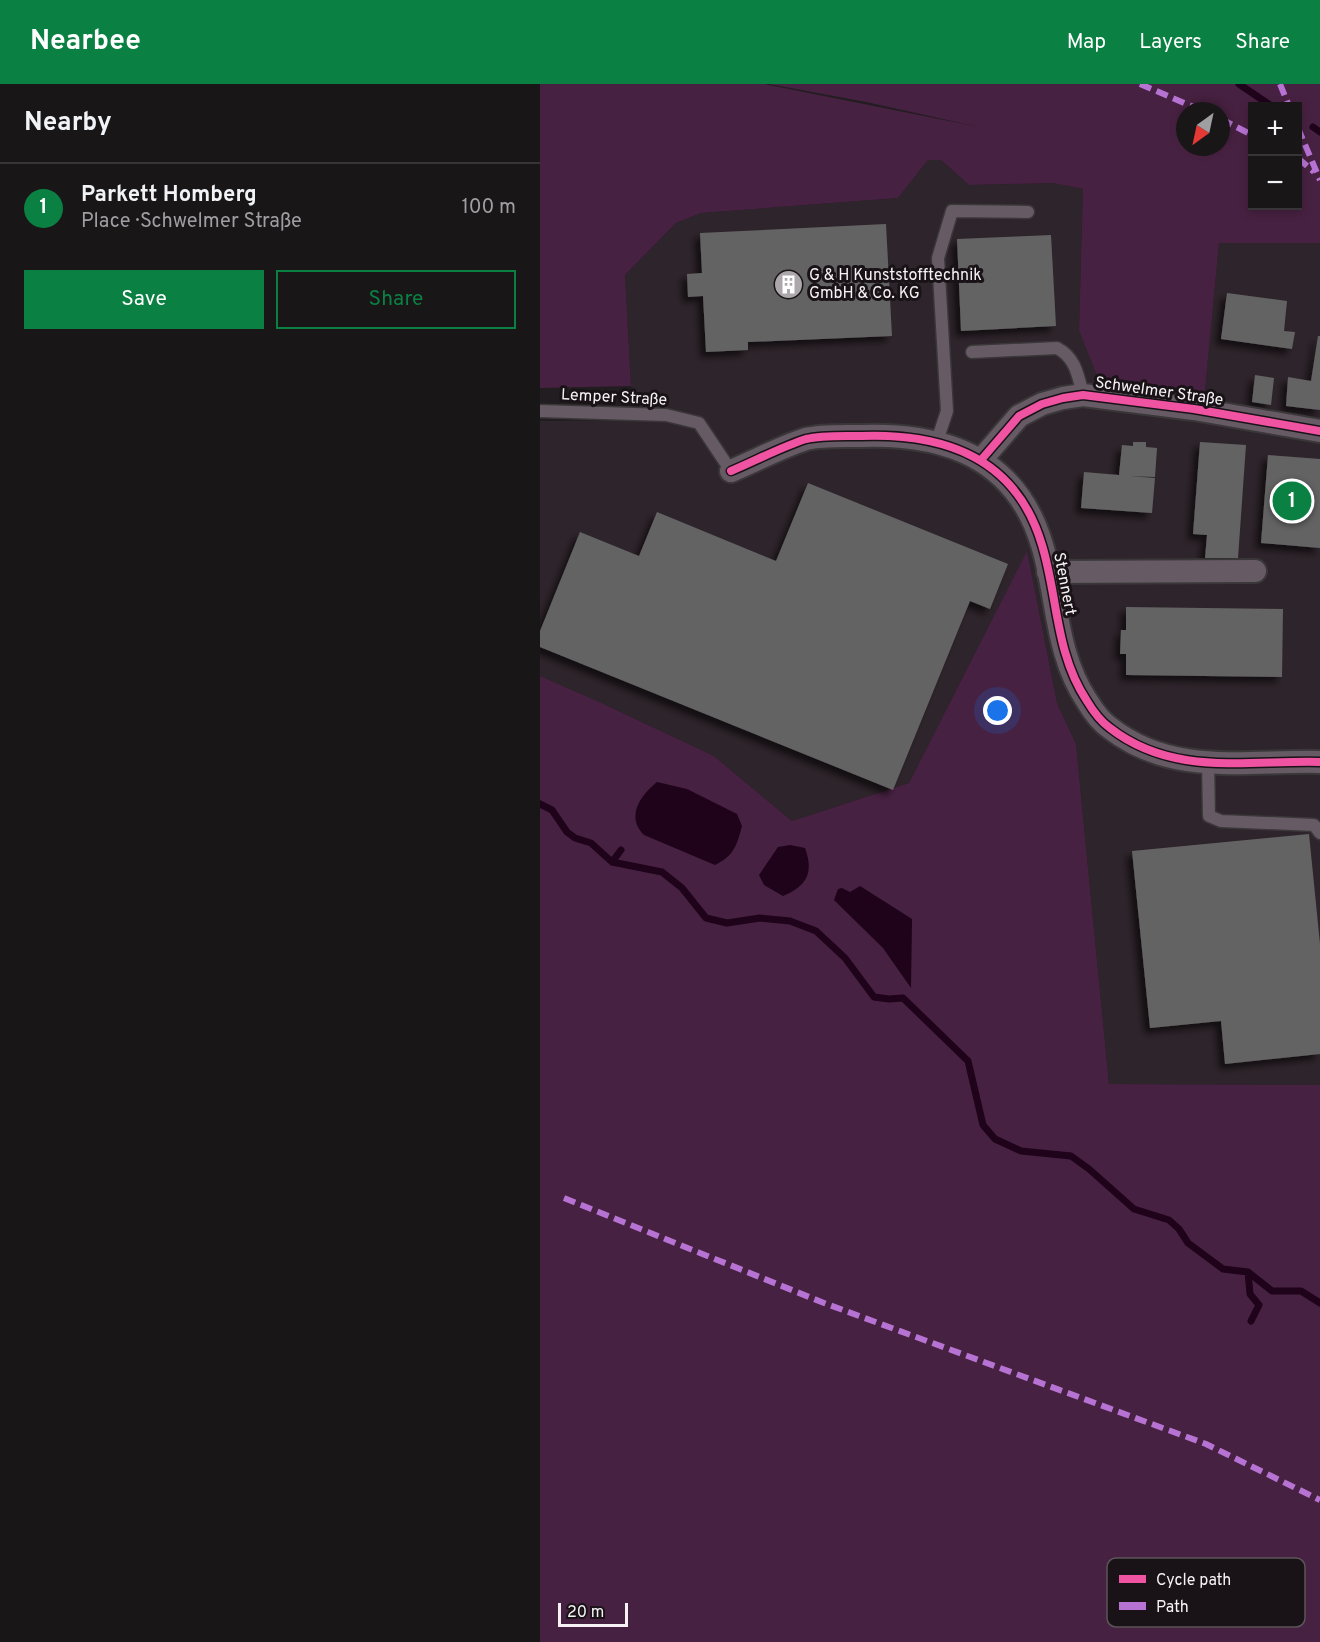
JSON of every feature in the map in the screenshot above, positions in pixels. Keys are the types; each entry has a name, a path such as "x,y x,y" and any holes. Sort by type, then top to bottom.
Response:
{"street":[{"name":"Schwelmer Straße","path":"981,460 1019,416 1042,404 1083,395 1194,409 1320,431"},
{"name":"Stennert","path":"731,471 807,439 879,435 909,436 937,441 960,449 981,460 1013,488 1033,519 1042,545 1059,634 1068,664 1078,688 1096,715 1109,728 1160,756 1239,765 1320,762"},
{"name":"Stennert","path":"1048,572 1255,571"}],"lane":[{"path":"937,441 947,411 938,258 952,212 1028,212"},
{"path":"972,352 1057,348 1066,352 1074,363 1083,395"},
{"name":"Lemper Straße","path":"540,411 666,415 699,423 731,471"},
{"path":"1208,763 1209,816 1221,821 1314,825 1320,833"}],"shaded area":[{"path":"540,84 764,84 979,127 866,102 769,84 1320,84 1320,243 1219,243 1204,401 1102,388 1079,330 1083,189 1053,183 969,185 941,160 928,160 898,198 701,213 676,223 625,275 631,386 540,388"},
{"path":"928,160 941,160 969,185 1053,183 1083,189 1079,330 1204,400 1219,242 1320,243 1320,1085 1109,1084 1076,744 1057,703 1027,552 909,783 792,821 714,756 540,676 540,421 645,420 631,386 625,275 676,223 701,213 898,198"},
{"path":"1027,551 1057,703 1076,744 1109,1084 1320,1085 1320,1642 540,1642 540,676 714,756 792,821 909,783"},
{"path":"657,782 687,789 737,814 742,826 736,844 727,858 715,865 644,835 636,821 637,806"},
{"path":"790,845 805,848 809,865 803,883 783,896 764,885 759,875 778,847"},
{"path":"860,886 912,919 911,988 883,948 834,900 838,889 842,888 850,892"}],"building":[{"name":"G & H Kunststofftechnik GmbH & Co. KG","path":"886,224 892,336 748,342 748,350 706,352 703,296 688,297 687,274 702,273 700,233"},
{"path":"1051,235 1056,326 961,331 957,239"},
{"path":"1227,293 1287,301 1284,331 1295,332 1292,349 1221,339"},
{"path":"1318,336 1320,336 1320,410 1286,406 1288,377 1311,381"},
{"path":"1255,375 1274,378 1271,405 1252,402"},
{"path":"1133,442 1146,442 1146,447 1157,448 1155,477 1129,476 1155,478 1152,513 1081,508 1084,472 1119,475 1122,445 1133,446"},
{"path":"1200,442 1246,445 1238,558 1205,558 1207,535 1193,534"},
{"path":"1268,455 1320,459 1320,548 1261,543"},
{"path":"808,483 1008,564 990,609 970,601 893,790 540,647 540,631 580,532 639,556 657,512 776,561"},
{"path":"1126,607 1283,609 1282,677 1126,675 1126,654 1120,654 1121,630 1126,630"},
{"path":"1309,834 1320,944 1320,1054 1225,1064 1221,1021 1150,1028 1132,851"}],"waterway":[{"path":"1239,84 1266,102"},
{"path":"1313,127 1320,132"},
{"path":"540,804 552,810 567,832 575,838 591,843 612,862 662,872 682,888 706,918 727,923 760,918 790,921 816,931 845,958 874,997 903,998 968,1061 983,1125 995,1139 1021,1151 1071,1156 1134,1209 1169,1220 1179,1229 1188,1243 1223,1269 1248,1272 1272,1291 1301,1291 1320,1303"},
{"path":"612,862 621,850"},
{"path":"1248,1272 1250,1294 1259,1305 1251,1321"}],"marked path":[{"path":"1140,84 1182,102"},
{"path":"1280,84 1287,102"},
{"path":"1230,124 1248,133"},
{"path":"1302,137 1320,180"},
{"path":"1302,162 1314,172"},
{"path":"564,1198 824,1303 1206,1444 1320,1500"}],"cycle path":[{"path":"981,460 1019,416 1042,404 1083,395 1194,409 1320,431"},
{"path":"731,471 797,442 826,436 892,436 921,439 973,456 995,471 1014,490 1030,515 1042,545 1058,624 1069,664 1087,701 1106,725 1134,743 1159,754 1185,760 1211,763 1320,762"}],"place":[{"name":"G & H Kunststofftechnik GmbH & Co. KG","path":"788,285"},
{"name":"Parkett Homberg","path":"1292,501"}]}
